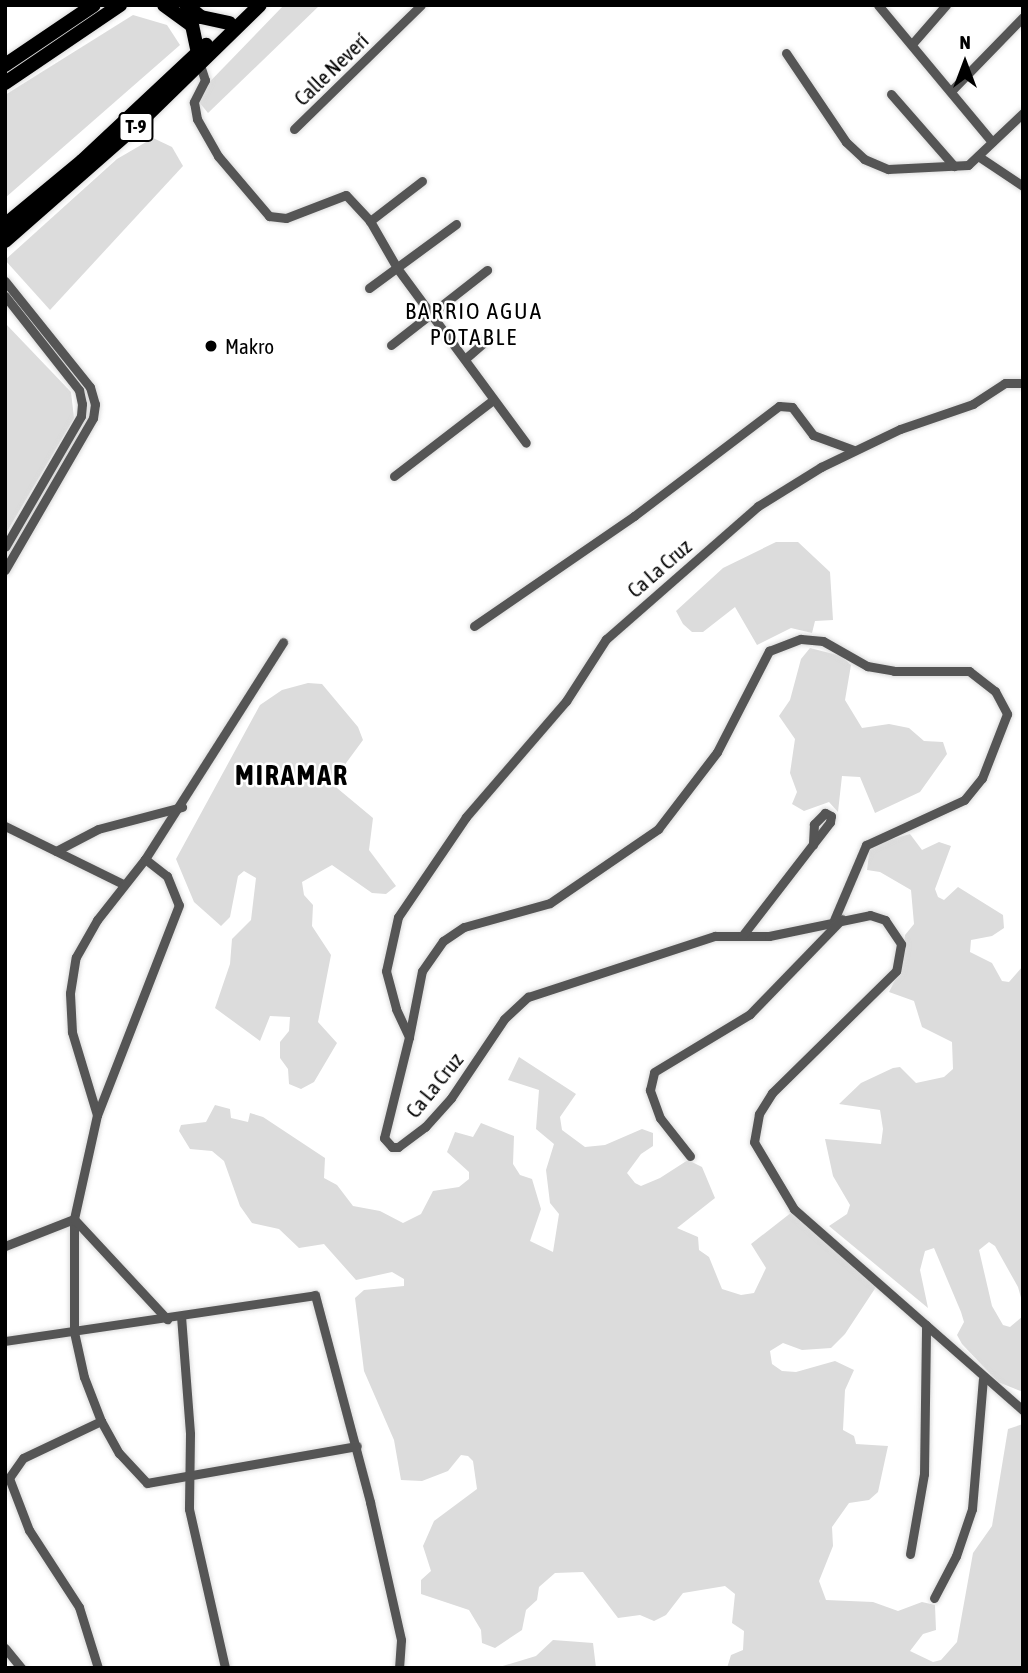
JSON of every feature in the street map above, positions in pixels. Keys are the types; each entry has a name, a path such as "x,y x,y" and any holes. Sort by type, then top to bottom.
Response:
{"highway":[{"path":"5,65 94,5"},
{"path":"5,83 120,5"},
{"path":"164,5 192,25 199,59"},
{"path":"186,5 201,17 229,23"},
{"name":"T-9","path":"5,241 199,59 247,5"},
{"name":"T-9","path":"5,225 260,5"}],"street":[{"name":"Calle Neverí","path":"295,129 422,5"},
{"path":"878,5 952,90 992,142"},
{"path":"912,44 940,7"},
{"path":"952,90 1023,17"},
{"path":"786,52 846,142 864,159 888,169 968,165 1023,113"},
{"path":"199,59 205,80 194,102 198,119 218,156 269,216 286,218 346,195 370,221 397,268 466,358 493,400 526,443"},
{"path":"891,94 954,166"},
{"path":"978,156 1023,186"},
{"path":"370,221 422,181"},
{"path":"369,288 456,224"},
{"path":"391,345 487,270"},
{"path":"5,281 90,387 95,404 93,418 5,570"},
{"path":"5,296 79,390 82,404 81,416 5,547"},
{"path":"466,358 489,338"},
{"name":"Ca La Cruz","path":"1023,383 1005,383 973,404 854,450 758,506 606,639 534,742 466,817 398,917 387,955 396,1009 409,1037 384,1138 392,1147 403,1146 451,1098 503,1019 528,997 715,936 769,936 839,919 870,915 885,920 901,944 896,971 772,1093 759,1114 754,1142 794,1209 983,1379 1023,1410"},
{"path":"394,476 493,400"},
{"path":"474,626 634,516 779,406 792,407 813,435 854,450"},
{"path":"409,1037 422,971 443,942 464,927 550,903 658,829 717,752 769,652 801,639 823,640 867,666 894,671 969,671 995,691 1007,713 982,778 964,800 866,845 839,919 750,1014 654,1072 650,1090 660,1118 690,1156"},
{"path":"97,1115 72,1032 71,993 76,957 123,884 145,859 182,807 246,695 283,642"},
{"path":"55,851 98,829 182,807"},
{"path":"5,826 123,884"},
{"path":"742,936 813,845"},
{"path":"145,859 167,876 179,905 97,1115 74,1219 74,1332 84,1377 101,1421 142,1481 189,1479 357,1446"},
{"path":"5,1246 74,1219"},
{"path":"74,1219 167,1319"},
{"path":"5,1341 314,1295 357,1446 401,1640 399,1668"},
{"path":"181,1316 188,1509 225,1668"},
{"path":"910,1554 924,1474 926,1325"},
{"path":"934,1598 956,1556 972,1509 983,1379"},
{"path":"97,1668 79,1607 29,1530 9,1478 23,1458 101,1421"},
{"path":"5,1648 21,1668"}],"shaded area":[{"path":"284,5 320,5 208,113 195,97"},
{"path":"133,15 167,25 180,45 5,198 5,95"},
{"path":"153,138 172,147 183,166 50,310 5,260 117,159"},
{"path":"5,323 71,392 74,418 5,535"},
{"path":"776,542 798,542 830,572 833,620 815,621 812,633 791,628 757,645 735,607 703,632 692,632 683,624 676,611 723,568"},
{"path":"810,648 841,656 851,665 845,700 862,728 889,724 909,728 924,741 943,742 947,754 920,792 875,813 860,777 842,776 838,812 829,802 804,811 792,804 797,792 790,773 795,739 779,716 790,700 801,659"},
{"path":"308,683 322,684 358,727 363,740 338,774 337,788 373,818 369,850 396,886 386,894 372,893 332,865 302,882 304,895 313,905 312,926 331,955 318,1022 337,1043 314,1082 301,1089 289,1084 288,1069 280,1058 280,1042 289,1031 290,1017 270,1016 260,1041 215,1008 230,964 232,939 251,920 256,878 244,871 238,876 230,917 221,926 194,902 176,859 260,705 282,690"},
{"path":"910,834 922,850 939,842 951,846 935,889 938,897 944,900 958,887 1003,915 1004,928 992,936 971,940 970,952 992,963 1002,981 1009,982 1023,966 1023,1305 1018,1287 995,1246 989,1242 979,1250 992,1306 1003,1325 1010,1327 1023,1316 1023,1392 998,1382 962,1344 957,1335 964,1322 934,1248 925,1251 920,1270 928,1308 829,1226 847,1214 850,1205 833,1176 825,1139 881,1144 883,1129 880,1110 839,1104 861,1083 893,1068 900,1067 916,1083 944,1077 953,1069 952,1042 922,1027 914,1001 889,992 903,964 905,935 914,924 911,890 880,872 867,870 870,845"},
{"path":"519,1057 576,1094 560,1117 562,1130 585,1147 605,1145 642,1129 653,1133 653,1146 641,1154 627,1173 635,1183 641,1186 660,1178 688,1160 702,1167 715,1198 677,1228 698,1237 699,1250 709,1257 722,1289 741,1295 754,1293 766,1268 751,1244 792,1212 878,1284 845,1334 831,1348 802,1350 783,1343 770,1351 772,1364 782,1371 796,1372 835,1361 854,1370 845,1390 843,1430 854,1436 856,1444 888,1446 878,1492 869,1500 849,1503 832,1527 833,1546 819,1581 826,1600 873,1602 898,1611 922,1602 935,1605 936,1630 923,1634 910,1651 933,1662 941,1660 957,1642 973,1553 992,1526 1008,1429 1023,1424 1023,1668 727,1668 731,1655 743,1650 744,1631 732,1623 735,1594 725,1586 683,1593 666,1615 654,1621 640,1615 618,1618 583,1572 555,1573 539,1587 537,1600 526,1610 522,1630 495,1648 482,1643 481,1630 469,1610 421,1594 421,1580 431,1571 423,1546 434,1521 477,1489 473,1461 468,1456 461,1455 448,1471 422,1481 401,1480 394,1440 364,1371 355,1298 364,1290 404,1286 404,1279 392,1272 356,1280 324,1244 299,1248 279,1229 252,1223 240,1206 224,1161 212,1151 190,1149 179,1131 181,1125 206,1122 215,1105 230,1109 231,1118 248,1122 250,1113 263,1117 325,1158 324,1178 337,1185 353,1206 380,1211 403,1223 421,1214 433,1191 459,1187 469,1179 469,1172 447,1152 455,1132 473,1137 481,1123 514,1136 513,1164 520,1175 532,1179 541,1209 530,1241 553,1252 559,1214 550,1203 546,1170 554,1144 536,1129 539,1090 508,1080"},
{"path":"553,1640 593,1643 596,1668 496,1668 536,1656"}],"place":[{"name":"Makro","path":"211,346"}],"district":[{"name":"BARRIO AGUA POTABLE","path":"474,324"},
{"name":"MIRAMAR","path":"292,775"}]}
